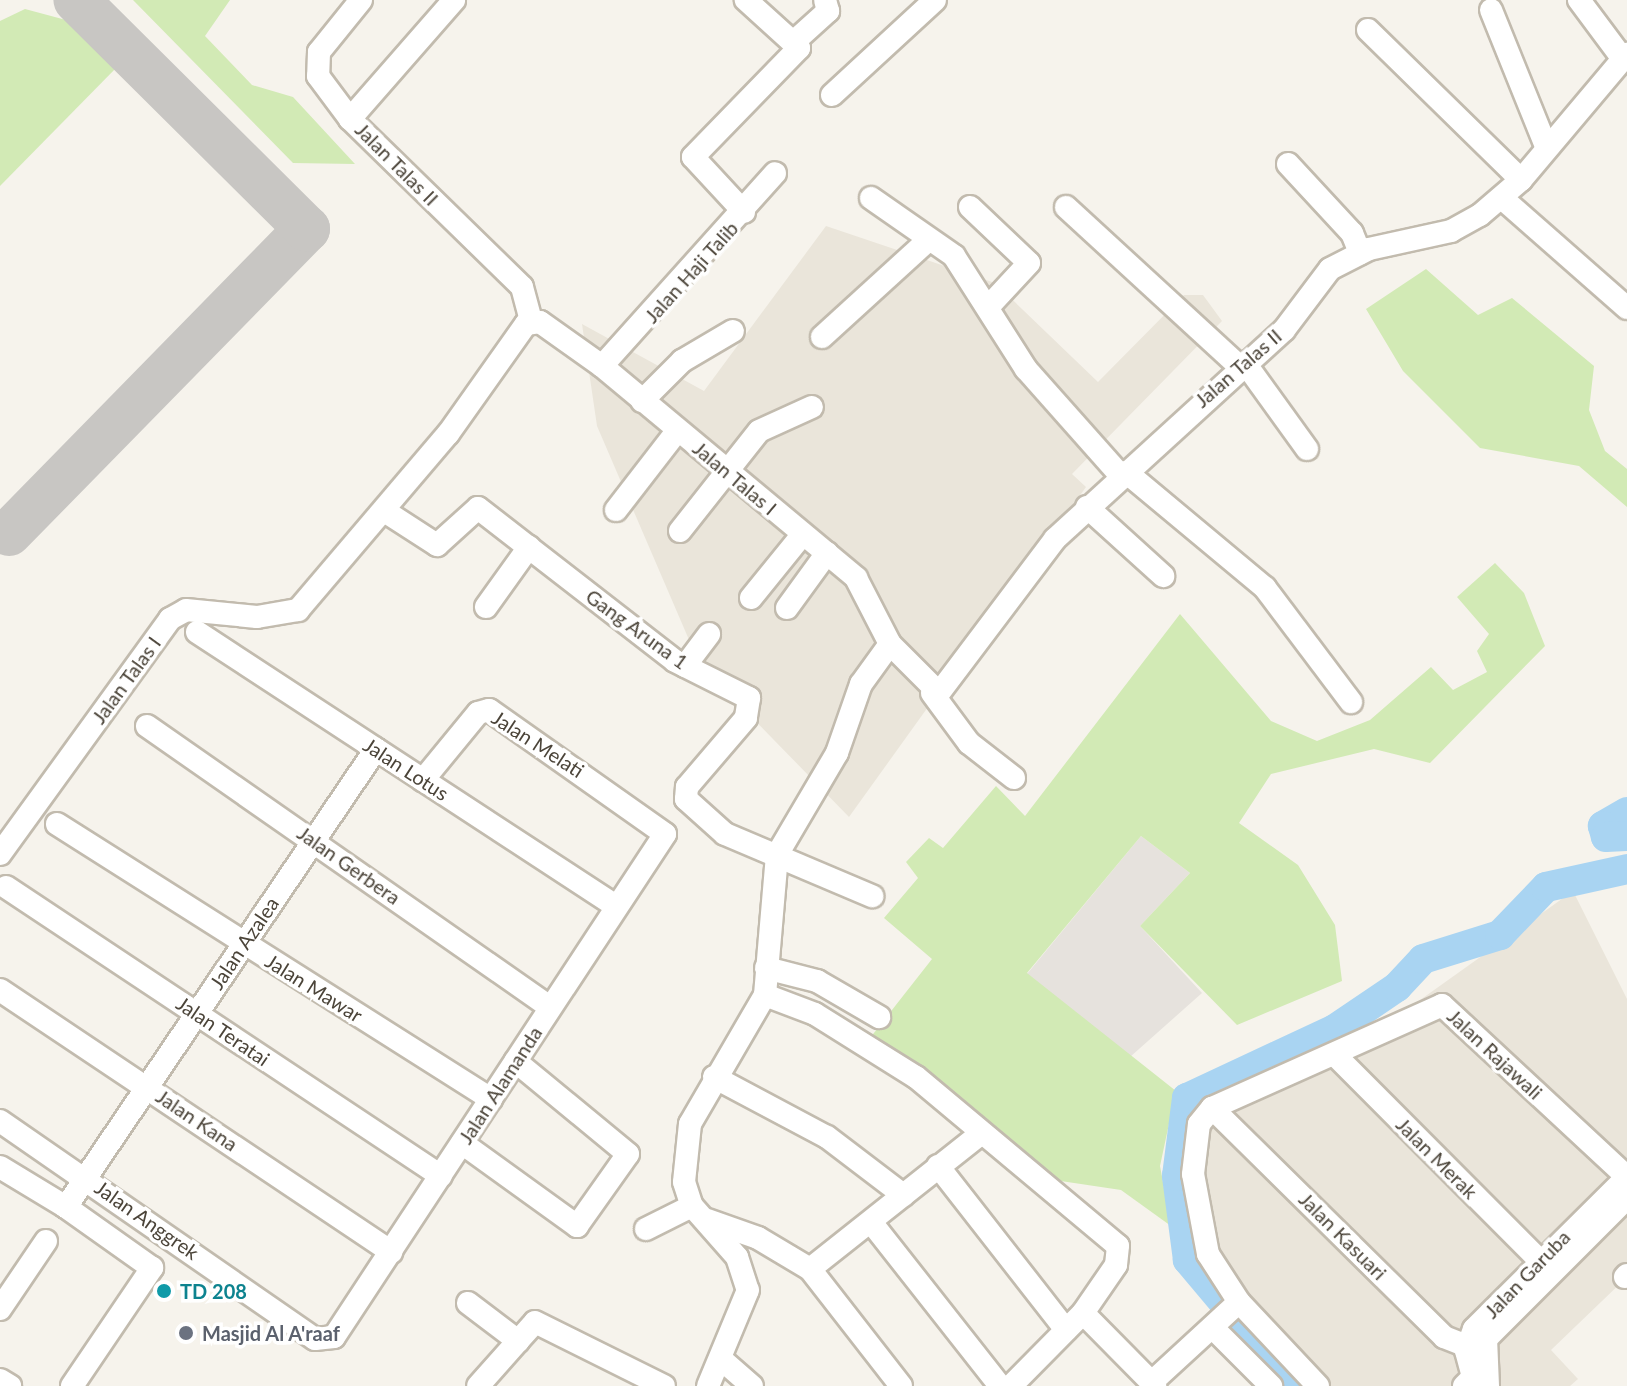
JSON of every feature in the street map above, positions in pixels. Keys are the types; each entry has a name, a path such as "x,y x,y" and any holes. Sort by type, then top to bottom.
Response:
{"street":[{"name":"Jalan Talas II","path":"361,0 316,63 326,90 350,119 522,287 531,320"},
{"path":"350,119 454,0"},
{"path":"744,212 693,157 798,50 797,39 746,0"},
{"path":"797,39 828,11 825,0"},
{"path":"832,95 935,0"},
{"path":"1579,0 1625,56"},
{"path":"1491,10 1546,146"},
{"path":"1368,30 1521,180"},
{"name":"Jalan Talas II","path":"932,693 949,683 1087,507 1284,330 1330,269 1360,253 1451,231 1503,199 1625,56"},
{"path":"1288,164 1352,233 1360,253"},
{"name":"Jalan Haji Talib","path":"602,366 744,212 775,173"},
{"path":"871,198 926,242 949,251 989,306 1026,369 1123,474 1265,588 1351,702"},
{"path":"1503,199 1627,308"},
{"path":"970,207 1029,263 989,306"},
{"path":"1066,207 1243,365 1307,449"},
{"path":"822,337 926,242"},
{"name":"Jalan Talas I","path":"0,854 170,619 186,610 257,617 298,610 386,512 531,320 602,366 827,553 862,586 890,644"},
{"path":"642,401 682,361 733,331"},
{"path":"680,531 726,468 759,431 812,407"},
{"path":"616,510 677,431"},
{"path":"1087,507 1163,576"},
{"name":"Gang Aruna 1","path":"386,512 437,545 478,508 685,666 752,704 687,787 686,799 716,828 777,855"},
{"path":"751,598 802,535"},
{"path":"486,607 529,547"},
{"path":"787,608 827,553"},
{"name":"Jalan Lotus","path":"197,632 615,906"},
{"path":"685,666 709,634"},
{"path":"708,1386 748,1290 737,1257 699,1213 685,1151 714,1077 765,995 777,855 837,753 861,684 890,644 969,743 1014,778"},
{"name":"Jalan Melati","path":"423,780 478,713 489,710 665,834"},
{"name":"Jalan Gerbera","path":"147,726 550,1007"},
{"name":"Jalan Azalea","path":"66,1207 376,749"},
{"name":"Jalan Mawar","path":"57,824 491,1099"},
{"name":"Jalan Alamanda","path":"334,1337 665,834"},
{"path":"777,855 872,896"},
{"name":"Jalan Teratai","path":"6,887 441,1176"},
{"path":"766,968 817,981 879,1017"},
{"name":"Jalan Kana","path":"0,990 392,1252"},
{"path":"765,995 870,1045 978,1136 1095,1221 1118,1246 1116,1265 1083,1313 1011,1386"},
{"name":"Jalan Rajawali","path":"1212,1108 1442,1005 1627,1177"},
{"name":"Jalan Merak","path":"1335,1055 1539,1260"},
{"path":"462,1143 577,1226 628,1154 515,1061"},
{"path":"714,1077 827,1137 903,1195"},
{"path":"1212,1108 1199,1124 1193,1174 1208,1254 1227,1315 1271,1386"},
{"name":"Jalan Kasuari","path":"1212,1108 1444,1337 1474,1349"},
{"name":"Jalan Anggrek","path":"0,1121 86,1177 315,1339 334,1337"},
{"path":"810,1269 978,1136"},
{"path":"938,1166 1066,1330"},
{"path":"0,1167 149,1260 149,1279 72,1386"},
{"name":"Jalan Garuba","path":"1474,1349 1474,1329 1539,1260 1627,1177"},
{"name":"Jalan Garuba","path":"1474,1349 1627,1198"},
{"path":"646,1229 699,1213 758,1238 810,1269 901,1386"},
{"path":"871,1222 1000,1386"},
{"path":"0,1309 46,1241"},
{"path":"468,1303 518,1341"},
{"path":"1083,1313 1154,1384 1227,1315"},
{"path":"1227,1315 1318,1386"},
{"path":"478,1386 535,1322 664,1386"},
{"path":"1464,1386 1473,1377 1474,1349"},
{"path":"1474,1349 1488,1386"},
{"path":"721,1359 752,1386"},
{"path":"0,1380 10,1386"}],"shaded area":[{"path":"826,226 995,283 1098,382 1184,295 1203,295 1222,321 1072,474 1086,487 849,817 699,663 597,426 582,324 704,391"},
{"path":"1141,836 1190,873 1140,926 1202,993 1130,1057 1027,974"},
{"path":"1573,891 1627,999 1627,1277 1551,1350 1578,1379 1570,1386 1307,1386 1226,1303 1200,1262 1202,1124 1392,1020"}],"green space":[{"path":"133,0 230,0 205,36 252,85 293,97 355,164 293,163"},
{"path":"25,9 66,20 118,66 0,186 0,21"},
{"path":"1426,269 1478,315 1512,298 1594,366 1589,410 1605,451 1627,469 1627,507 1579,466 1480,448 1403,371 1366,309"},
{"path":"1495,563 1524,593 1545,646 1430,763 1374,749 1271,774 1239,823 1298,865 1335,925 1342,981 1237,1025 1140,926 1190,873 1141,836 1027,973 1176,1091 1160,1166 1171,1226 1121,1190 1054,1180 870,1038 932,959 884,918 918,878 906,862 929,838 943,848 996,786 1025,816 1180,614 1271,721 1317,741 1370,720 1431,667 1453,690 1487,672 1477,651 1489,634 1457,597"}],"waterway":[{"path":"1627,812 1603,826 1606,837 1627,836"},
{"path":"1294,1386 1188,1260 1177,1176 1187,1098 1335,1029 1397,987 1423,959 1500,935 1546,887 1627,869"}],"taxiway":[{"path":"9,533 307,229 76,0"}],"place":[{"name":"TD 208","path":"164,1291"},
{"name":"Masjid Al A'raaf","path":"186,1333"}]}
